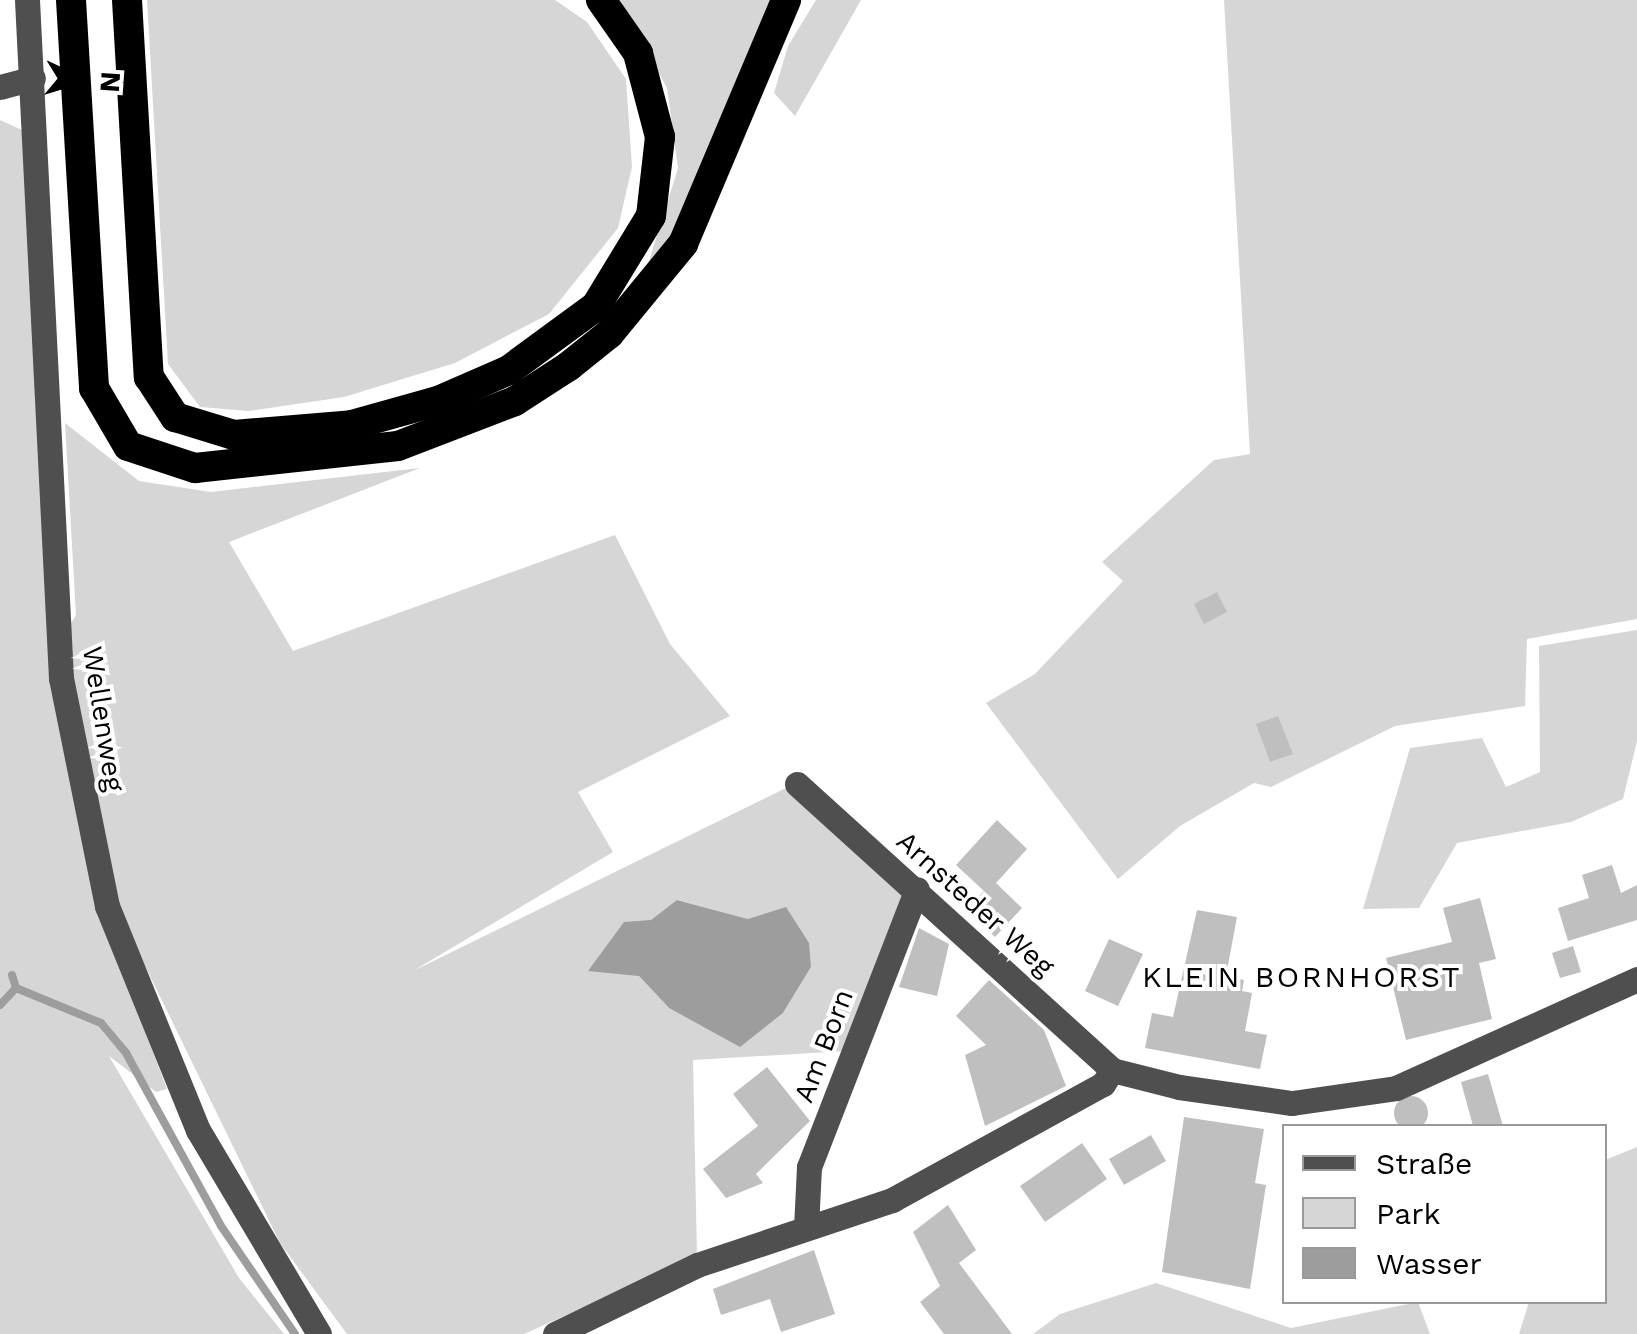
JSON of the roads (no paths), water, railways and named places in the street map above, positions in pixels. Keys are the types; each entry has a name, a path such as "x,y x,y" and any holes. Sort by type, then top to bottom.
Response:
{"highway":[{"path":"72,0 94,388 128,446 195,468 398,446 515,401 569,366 609,334 683,244 786,0"},
{"path":"127,0 150,376 175,416 234,435 352,425 424,407 509,370 596,306 651,216 660,137 638,52 601,0"}],"street":[{"name":"Wellenweg","path":"27,0 60,678 106,906 198,1130 319,1334"},
{"path":"0,86 33,78"},
{"name":"Arnsteder Weg","path":"797,784 1112,1070"},
{"name":"Am Born","path":"806,1228 809,1167 917,889"},
{"path":"555,1334 697,1265 892,1200 1104,1084 1112,1070 1267,1102 1396,1088 1637,979"}],"water":[{"path":"677,900 748,919 786,907 809,943 811,967 783,1013 740,1047 669,1008 639,976 588,971 624,922 651,920"}],"waterway":[{"path":"12,975 16,988 101,1023 126,1053 221,1226 295,1334"},
{"path":"0,1005 16,988"}],"district":[{"name":"KLEIN BORNHORST","path":"1302,977"}]}
